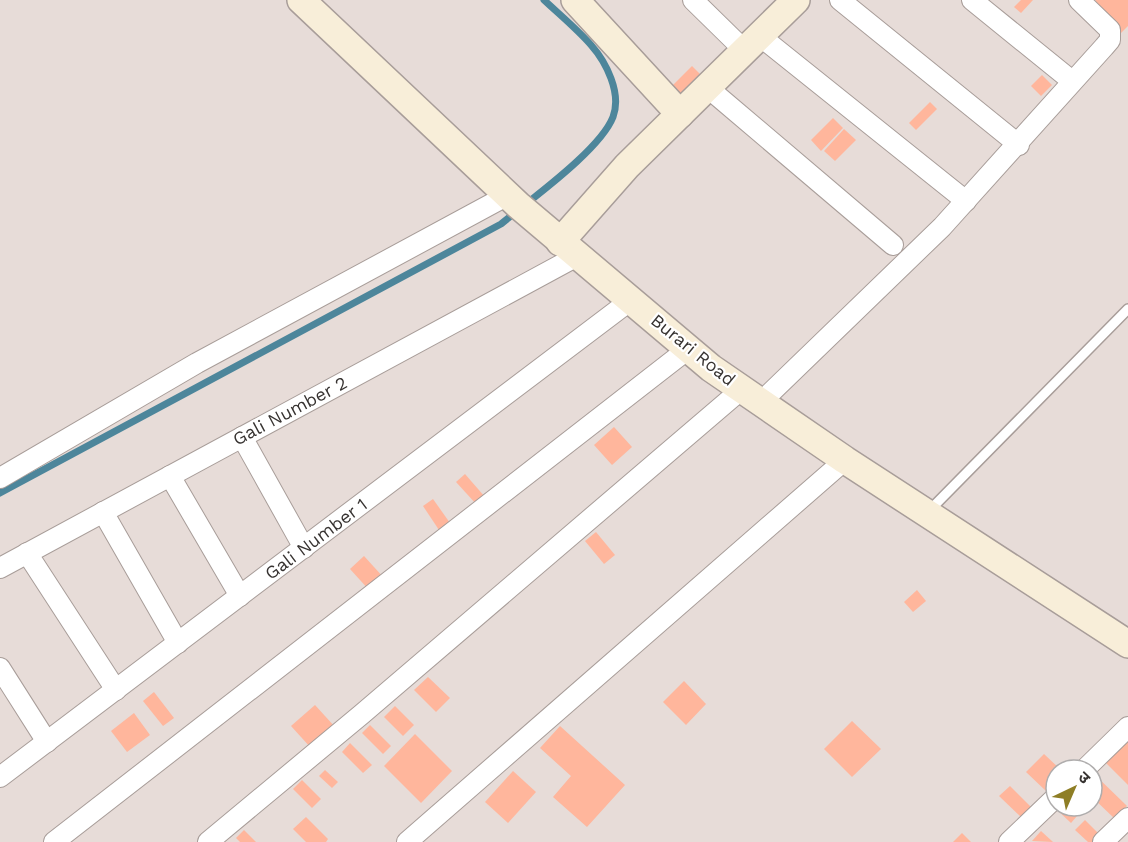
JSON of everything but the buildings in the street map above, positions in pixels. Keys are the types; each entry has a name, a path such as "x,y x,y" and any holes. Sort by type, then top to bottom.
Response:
{"main road":[{"name":"Burari Road","path":"301,0 513,200 688,349 845,460 1128,644"},
{"path":"575,0 680,114"},
{"path":"560,240 627,166 796,0"}],"street":[{"path":"693,0 966,201"},
{"path":"840,0 1018,145"},
{"path":"972,0 1072,81"},
{"path":"208,842 752,396 966,201 1110,40 1110,30 1079,0"},
{"path":"707,87 893,245"},
{"path":"0,478 197,363 513,200"},
{"name":"Gali Number 2","path":"0,568 242,437 560,240"},
{"name":"Gali Number 1","path":"0,777 631,300"},
{"path":"54,842 688,349"},
{"path":"242,437 304,548"},
{"path":"407,842 845,460"},
{"path":"170,476 240,597"},
{"path":"104,512 178,643"},
{"path":"27,553 116,690"},
{"path":"0,668 47,742"},
{"path":"1096,758 1128,727"},
{"path":"1009,842 1044,808"},
{"path":"1103,842 1128,818"}],"lane":[{"path":"926,513 1128,309"}],"waterway":[{"path":"526,204 587,152 607,128 615,108 611,78 597,52 544,0"},
{"path":"0,493 501,224 517,211"}]}
